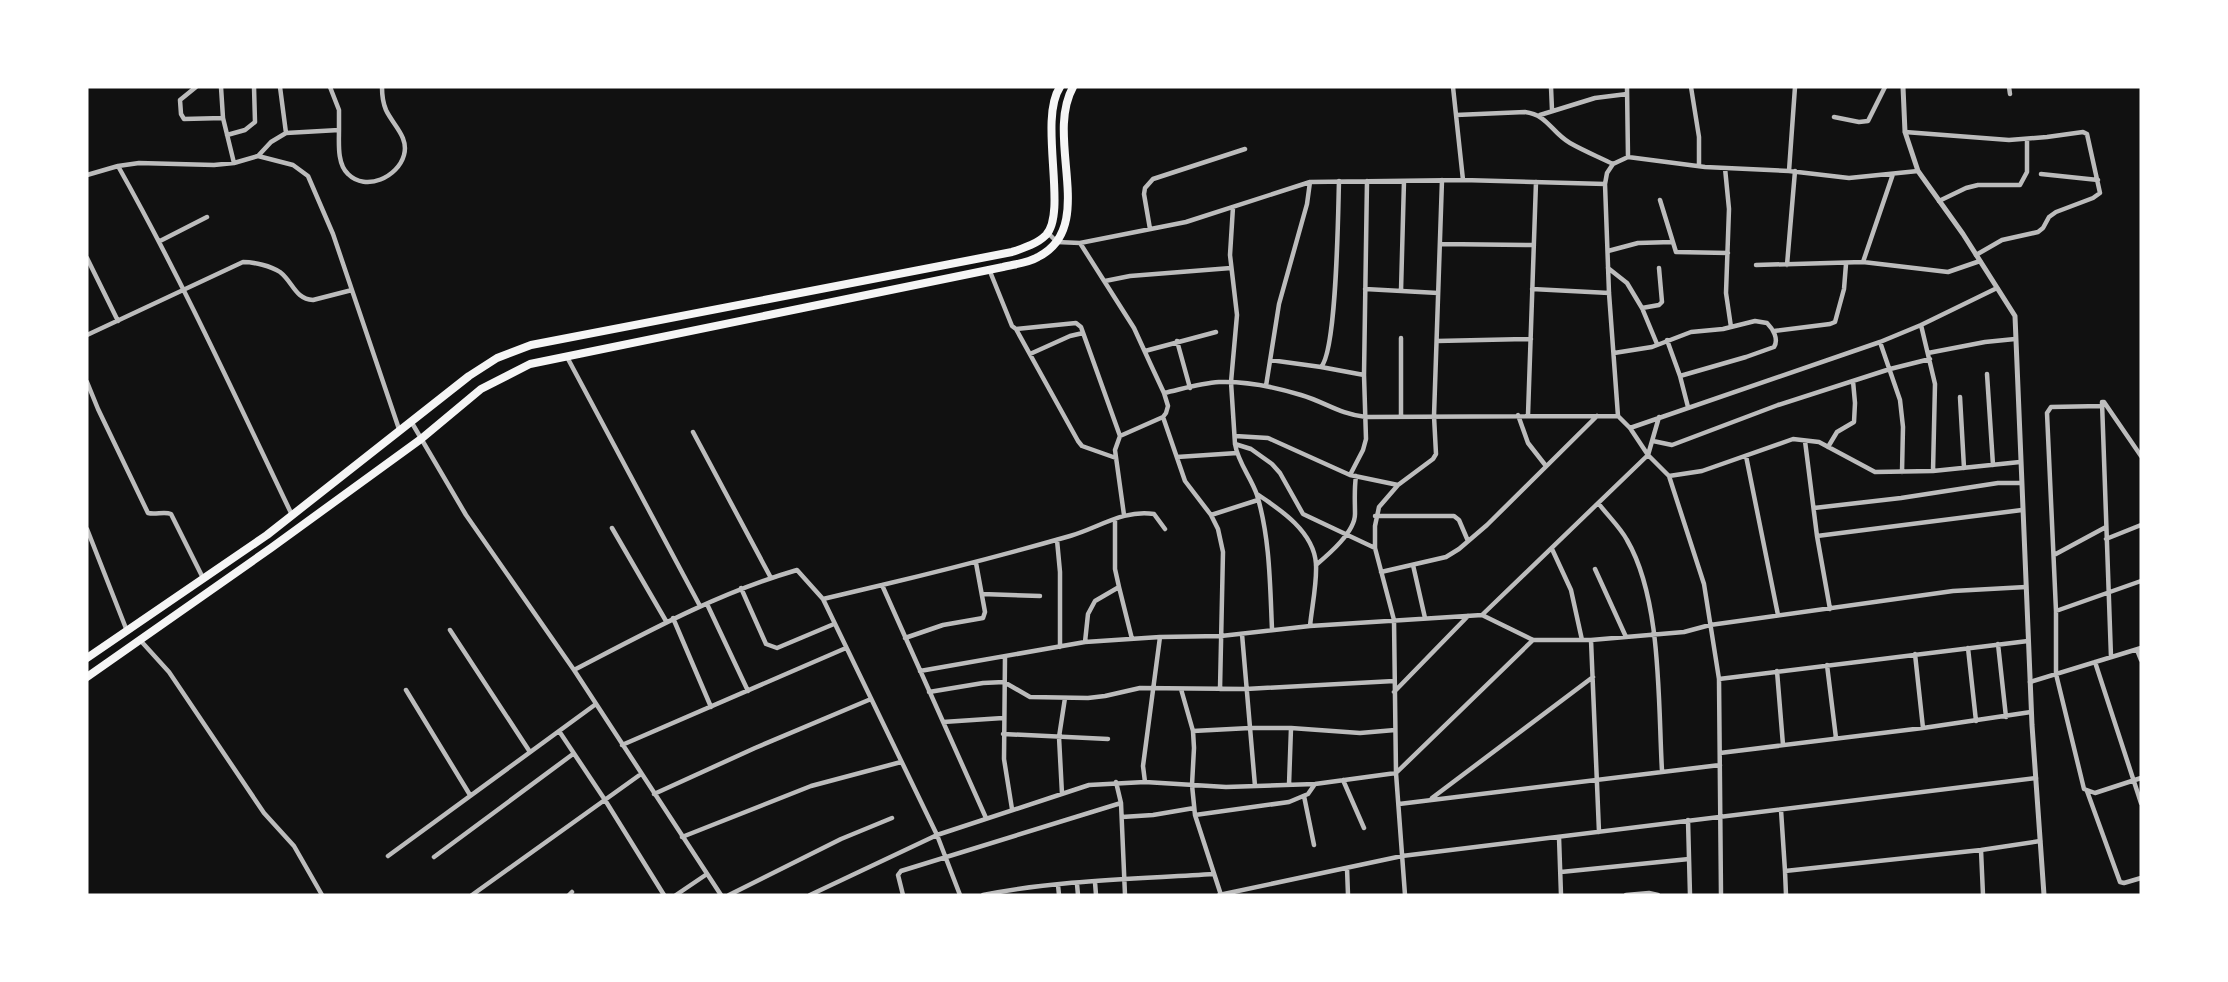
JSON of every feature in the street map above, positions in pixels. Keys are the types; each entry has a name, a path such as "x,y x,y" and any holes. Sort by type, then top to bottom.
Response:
{"highway":[{"path":"87,658 267,535 470,376 497,358 531,345 1012,252 1033,244 1048,233 1054,212 1052,130 1053,110 1060,87"},
{"path":"87,676 274,546 421,439 481,389 502,376 530,364 1031,260 1047,252 1057,242 1066,227 1068,218 1062,129 1066,103 1073,87"},
{"path":"267,535 274,546"}],"street":[{"path":"196,87 180,100 181,114 184,119 224,118"},
{"path":"221,87 224,118 234,163"},
{"path":"227,135 245,130 255,122 254,87"},
{"path":"280,87 286,133"},
{"path":"330,87 339,110 340,153 343,165 348,174 357,179 379,181 395,171 402,162 405,149 400,131 386,111 382,87"},
{"path":"1453,87 1463,180"},
{"path":"1551,87 1552,110"},
{"path":"1627,87 1628,157"},
{"path":"1691,87 1699,137 1700,166"},
{"path":"1787,265 1795,87"},
{"path":"1834,117 1859,122 1868,121 1885,87"},
{"path":"2010,87 2010,94"},
{"path":"1901,88 1905,132 1918,171 2015,316 2031,712 2044,895"},
{"path":"1456,115 1525,112 1540,115 1595,98 1627,94"},
{"path":"1540,115 1570,143 1613,164"},
{"path":"258,156 271,142 286,133 339,130"},
{"path":"1905,132 2000,139 2027,139 2086,133 2100,190 2098,195 2055,212 2045,221 2041,230 2002,240 1976,255"},
{"path":"1940,201 1966,188 1978,185 2020,185 2026,172 2027,139"},
{"path":"1150,229 1144,194 1145,188 1152,179 1245,148"},
{"path":"87,175 118,166 140,163 213,165 234,163 258,156 293,165 308,176 333,234 400,432"},
{"path":"1721,895 1719,679 1704,584 1669,476 1648,455 1630,428 1618,416 1609,294 1605,184 1607,173 1613,164 1628,157 1700,166 1792,171 1849,178 1918,171"},
{"path":"118,166 160,241 292,516"},
{"path":"1725,168 1729,209 1726,300 1731,327"},
{"path":"1863,262 1893,174"},
{"path":"2040,174 2097,180"},
{"path":"1405,895 1396,773 1394,620 1375,548 1375,516 1379,507 1398,485 1433,459 1436,454 1434,416 1442,180"},
{"path":"1048,233 1057,242 1080,243 1186,222 1310,182 1463,180 1605,184"},
{"path":"1321,368 1329,342 1335,297 1338,181"},
{"path":"1350,475 1365,445 1367,181"},
{"path":"1401,291 1404,181"},
{"path":"1266,386 1279,304 1307,204 1310,182"},
{"path":"1528,415 1536,182"},
{"path":"1660,200 1674,249 1678,253 1728,253"},
{"path":"1233,207 1231,268 1237,315 1231,382 1235,444 1257,497 1270,573 1272,629"},
{"path":"160,241 207,217"},
{"path":"1608,251 1638,243 1672,242"},
{"path":"1080,243 1105,281 1145,351 1168,406 1163,417 1120,436"},
{"path":"1440,244 1534,245"},
{"path":"87,258 118,321"},
{"path":"1756,265 1863,262 1948,272 1980,261"},
{"path":"87,335 243,262 255,263 280,272 300,296 308,300 352,290"},
{"path":"1774,331 1835,322 1844,289 1846,264"},
{"path":"1105,281 1130,276 1231,268"},
{"path":"1608,268 1627,283 1642,308 1656,344"},
{"path":"1642,308 1659,305 1662,302 1659,268"},
{"path":"989,269 1012,326 1016,329 1078,441 1082,446 1116,458"},
{"path":"1630,428 1880,342 1921,325 1996,288"},
{"path":"1532,289 1609,294"},
{"path":"1365,290 1438,293"},
{"path":"1614,353 1652,347 1691,332 1762,321 1774,331 1776,342 1774,347 1680,376"},
{"path":"1016,329 1076,323 1081,327 1120,436 1115,450 1124,515"},
{"path":"1921,325 1935,384 1933,471"},
{"path":"1145,351 1216,332"},
{"path":"1030,354 1083,333"},
{"path":"1401,338 1401,416"},
{"path":"1437,341 1531,339"},
{"path":"1928,352 2015,339"},
{"path":"1667,340 1688,407"},
{"path":"1177,341 1190,388"},
{"path":"1880,342 1900,400 1903,427 1902,472"},
{"path":"567,357 700,606"},
{"path":"1653,441 1672,445 1778,405 1890,369 1930,359"},
{"path":"1270,360 1364,375"},
{"path":"1987,374 1993,465"},
{"path":"1828,447 1837,432 1854,422 1853,381"},
{"path":"87,382 148,513 167,512 171,514 203,578"},
{"path":"1164,393 1217,382 1231,382 1266,386 1303,395 1336,411 1366,417 1618,416"},
{"path":"1960,397 1964,468"},
{"path":"2111,657 2102,402 2141,456"},
{"path":"2101,406 2051,407 2047,413 2056,611 2056,674 2084,789 2087,791 2120,882 2141,878"},
{"path":"1518,415 1528,443 1546,466"},
{"path":"1380,572 1446,557 1468,541 1597,416"},
{"path":"1163,417 1185,481 1211,515 1218,529 1223,552 1220,689"},
{"path":"1482,615 1648,455 1659,417"},
{"path":"412,423 466,515 574,670 721,895"},
{"path":"693,432 771,578"},
{"path":"1235,436 1268,438 1350,475 1398,485"},
{"path":"1669,476 1702,471 1793,439 1819,442 1875,472 1933,471 2020,462"},
{"path":"1805,441 1817,536 1830,609"},
{"path":"1235,444 1251,448 1272,464 1280,473 1303,514 1375,548"},
{"path":"1177,457 1237,453"},
{"path":"1746,456 1778,615"},
{"path":"1316,565 1331,552 1354,522 1356,477"},
{"path":"1814,508 1901,498 1998,483 2021,483"},
{"path":"1211,515 1257,497"},
{"path":"1257,497 1300,527 1309,543 1316,565 1310,626"},
{"path":"1599,504 1627,539 1647,593 1654,634 1662,771"},
{"path":"1817,536 2022,510"},
{"path":"823,599 976,563 1057,540 1124,515 1154,514 1165,529"},
{"path":"1375,516 1454,516 1459,520 1468,541"},
{"path":"1115,519 1115,569 1132,639"},
{"path":"2106,539 2141,525"},
{"path":"2054,555 2106,527"},
{"path":"612,528 666,621"},
{"path":"87,529 127,631"},
{"path":"1057,540 1060,647"},
{"path":"1552,549 1571,590 1582,640"},
{"path":"905,638 943,625 983,618 985,612 976,563"},
{"path":"1413,565 1425,618"},
{"path":"1595,569 1626,637"},
{"path":"574,670 666,621 741,588 797,570 823,599 937,835 960,895"},
{"path":"2056,611 2141,581"},
{"path":"882,585 986,818"},
{"path":"1085,642 1088,614 1095,601 1113,592 1119,586"},
{"path":"920,671 1085,642 1221,636 1272,629 1482,615 1533,640 1591,640 1684,632 1710,625 1953,591 2026,587"},
{"path":"741,588 766,644 771,647 786,645 834,624"},
{"path":"982,594 1040,596"},
{"path":"707,604 748,691"},
{"path":"1394,693 1468,616"},
{"path":"673,618 711,706"},
{"path":"450,630 530,752"},
{"path":"1242,634 1255,786"},
{"path":"1145,782 1143,766 1160,637"},
{"path":"140,640 181,688 264,813 294,846 322,895"},
{"path":"810,895 937,835 1089,785 1116,782 1255,786 1315,784 1396,773 1533,640"},
{"path":"1591,640 1599,832"},
{"path":"1719,679 2028,641"},
{"path":"1998,644 2006,717"},
{"path":"622,745 846,648"},
{"path":"1968,648 1976,721"},
{"path":"2030,682 2139,649 2141,660"},
{"path":"1916,654 1923,728"},
{"path":"1005,657 1003,734 1006,780 1012,809"},
{"path":"2095,662 2141,803"},
{"path":"1827,665 1836,738"},
{"path":"1777,671 1783,745"},
{"path":"1430,800 1593,677"},
{"path":"929,692 1004,682 1030,697 1065,698 1105,696 1140,688 1220,689 1394,681"},
{"path":"1181,689 1193,731 1191,785 1195,815 1220,895 1402,856 2036,778"},
{"path":"406,690 470,795"},
{"path":"1062,794 1059,737 1065,698"},
{"path":"654,794 871,699"},
{"path":"388,856 596,704"},
{"path":"1720,753 2031,712"},
{"path":"943,722 1003,717"},
{"path":"1193,731 1291,728 1360,733 1395,730"},
{"path":"1289,785 1291,728"},
{"path":"559,731 664,895"},
{"path":"1003,734 1108,739"},
{"path":"434,857 573,754"},
{"path":"682,837 811,786 901,762"},
{"path":"1399,804 1720,765"},
{"path":"471,895 641,774"},
{"path":"2087,791 2095,793 2141,778"},
{"path":"1343,780 1364,828"},
{"path":"1116,782 1121,803 1125,895"},
{"path":"1195,815 1289,801 1304,796 1315,784"},
{"path":"1304,796 1314,844"},
{"path":"903,895 898,873 1121,803"},
{"path":"1122,817 1153,815 1194,807"},
{"path":"1781,810 1786,895"},
{"path":"729,895 841,839 892,818"},
{"path":"1688,820 1690,895"},
{"path":"1559,837 1562,895"},
{"path":"1785,871 1981,850 2040,841"},
{"path":"1981,850 1983,895"},
{"path":"1561,872 1689,859"},
{"path":"1347,868 1348,895"},
{"path":"676,895 707,874"},
{"path":"983,895 1013,889 1214,874"},
{"path":"1095,882 1096,895"},
{"path":"1077,884 1078,895"},
{"path":"1058,885 1059,895"},
{"path":"825,887 828,895"},
{"path":"1040,887 1042,895"},
{"path":"1626,895 1649,893 1658,895"}]}
